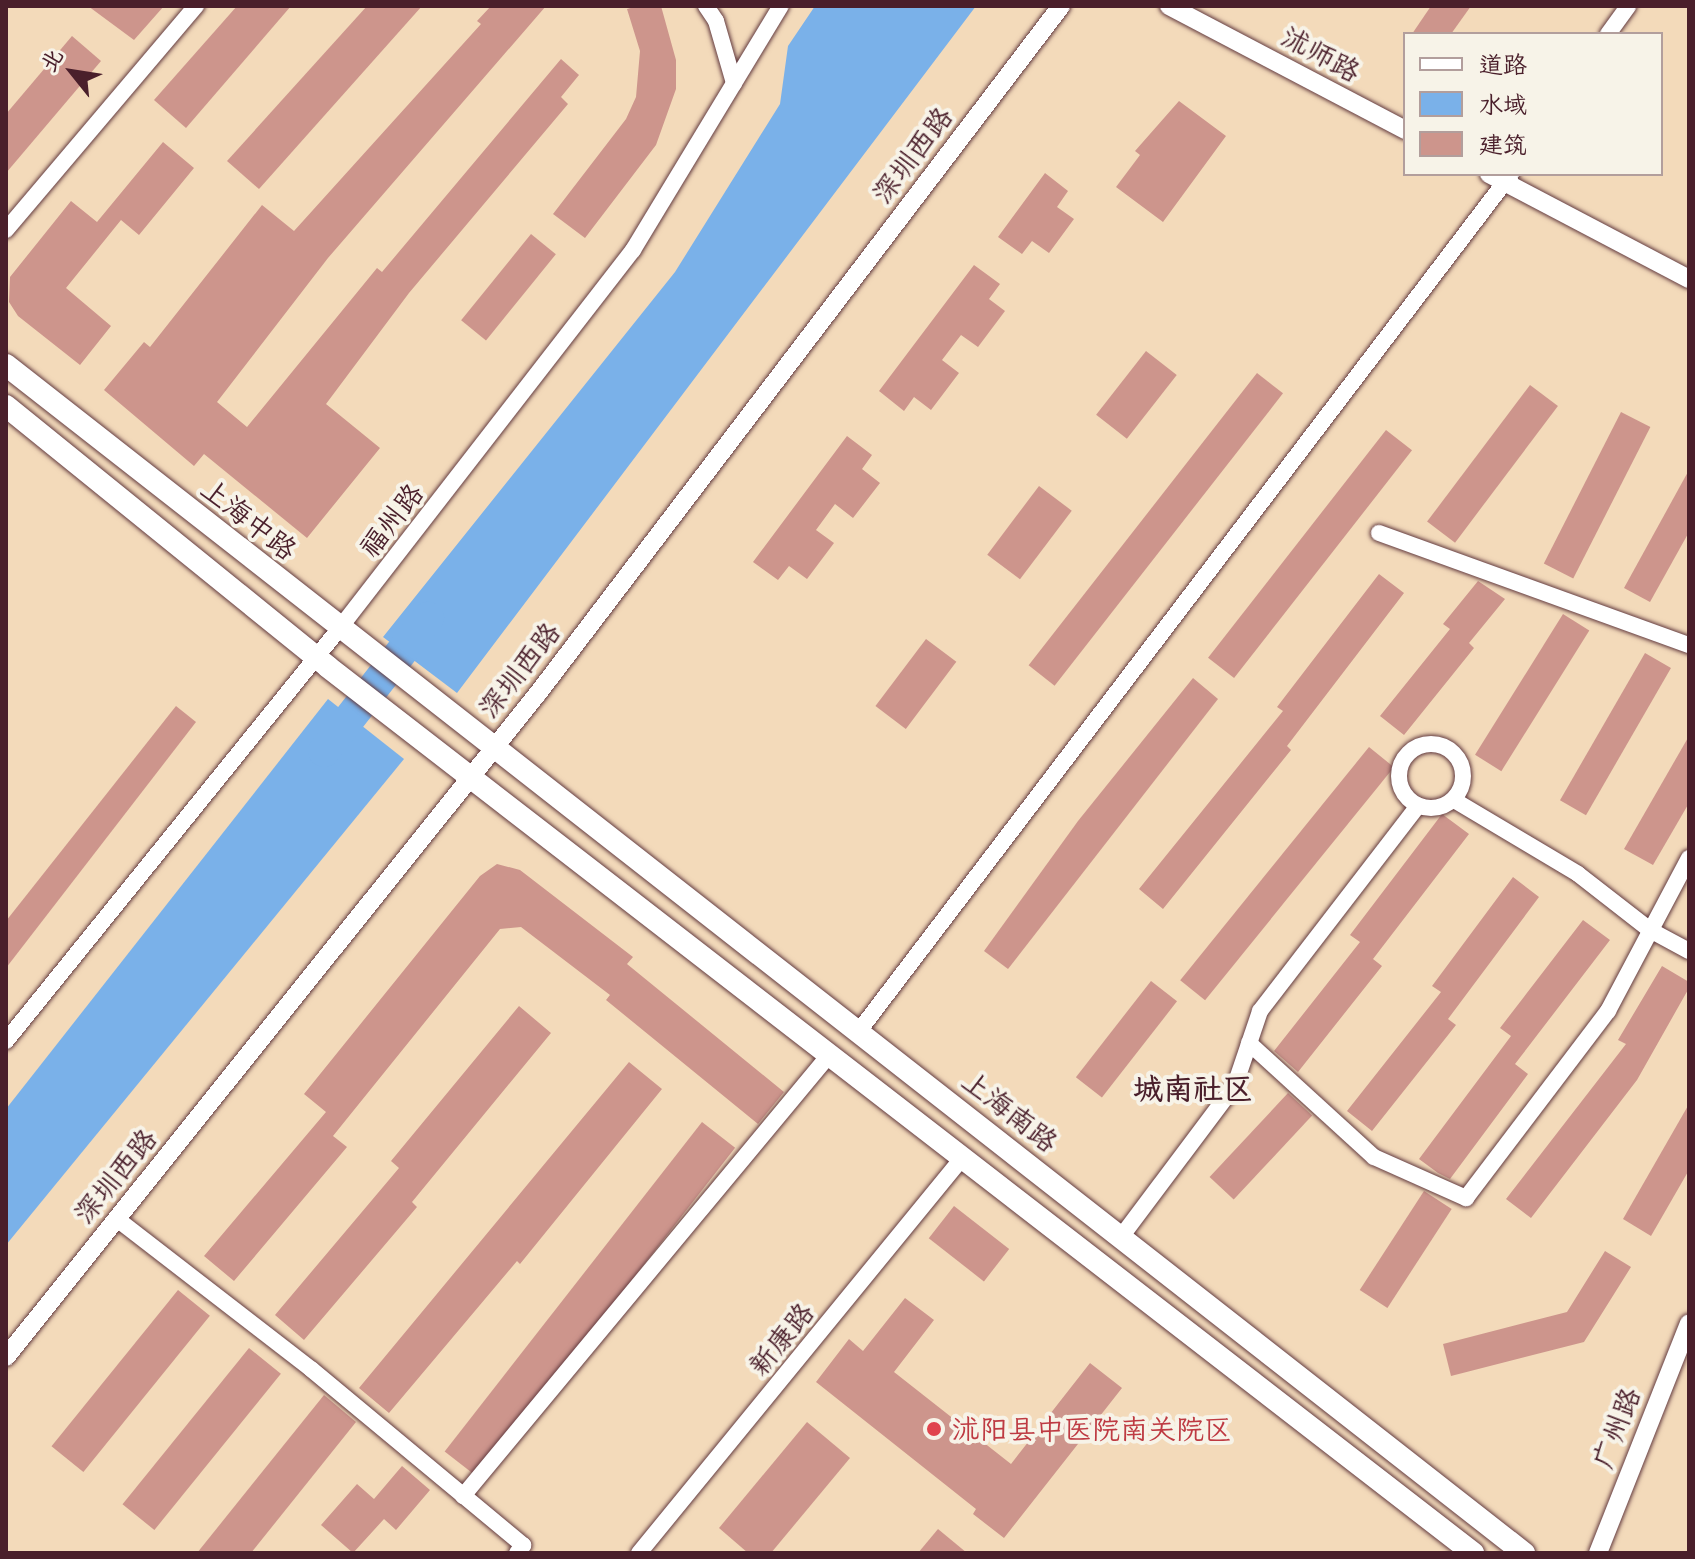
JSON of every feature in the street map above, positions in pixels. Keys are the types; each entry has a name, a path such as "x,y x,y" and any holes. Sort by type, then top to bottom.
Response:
{"main road":[{"name":"上海中路","path":"6,365 456,719"},
{"path":"6,406 470,778 1473,1553"},
{"name":"上海南路","path":"456,719 1524,1553"}],"street":[{"path":"6,230 196,6"},
{"path":"706,6 716,21 734,83"},
{"name":"福州路","path":"6,1041 345,634 633,250 781,6"},
{"name":"深圳西路","path":"6,1357 493,749 1061,6"},
{"name":"沭师路","path":"1169,6 1403,129"},
{"path":"1609,32 1628,6"},
{"path":"859,1031 1502,177 1689,279"},
{"path":"1379,533 1689,645"},
{"path":"1431,744 1459,759 1463,780 1454,800 1437,808 1418,806 1402,791 1400,770 1411,751 1431,744"},
{"path":"1454,800 1578,874 1650,930 1689,951"},
{"path":"1121,1237 1235,1085 1260,1011 1418,806"},
{"path":"1249,1043 1374,1157 1466,1198 1608,1011 1689,858"},
{"path":"463,1496 830,1054"},
{"name":"新康路","path":"639,1553 963,1157"},
{"path":"117,1219 523,1545 517,1553"},
{"name":"广州路","path":"1598,1553 1689,1323"}],"water":[{"path":"815,6 976,6 457,693 383,637 675,272 780,104 788,46"},
{"path":"328,699 404,759 6,1245 6,1109"}],"building":[{"path":"88,6 164,6 134,40"},
{"path":"237,6 291,6 186,128 154,100"},
{"path":"367,6 422,6 259,189 227,161"},
{"path":"491,6 546,6 328,258 217,402 247,427 377,268 382,272 561,59 579,75 561,97 568,104 409,293 326,404 380,448 307,538 204,454 194,466 104,390 144,342 150,347 262,205 294,231 481,24 477,21"},
{"path":"661,6 676,60 676,89 656,145 585,238 553,214 626,119 636,97 640,51 627,9"},
{"path":"1431,6 1471,6 1452,32 1413,32"},
{"path":"72,36 101,61 6,173 6,114"},
{"path":"1179,101 1226,136 1163,222 1116,187 1140,155 1135,151"},
{"path":"163,142 194,168 139,235 121,220 66,288 111,326 80,365 18,316 9,302 10,277 71,201 97,222"},
{"path":"1045,173 1068,191 1057,207 1074,219 1049,253 1032,241 1022,254 998,237"},
{"path":"531,234 556,254 486,340 461,320"},
{"path":"974,265 1000,284 989,299 1005,311 978,347 961,335 942,360 959,373 931,410 914,397 904,411 879,391"},
{"path":"1146,351 1177,375 1127,439 1096,415"},
{"path":"1257,373 1283,393 1055,686 1029,665"},
{"path":"1530,385 1558,406 1455,543 1427,522"},
{"path":"1621,412 1650,427 1573,578 1544,563"},
{"path":"1386,430 1412,450 1234,678 1208,658"},
{"path":"847,436 872,455 862,469 880,483 853,518 835,504 816,530 834,543 807,579 789,566 778,580 753,562"},
{"path":"1689,470 1689,532 1650,602 1624,588"},
{"path":"1039,486 1072,511 1020,579 987,555"},
{"path":"1379,574 1404,593 1287,746 1291,750 1163,909 1139,889 1283,711 1277,707"},
{"path":"1478,581 1505,599 1469,643 1474,648 1404,735 1380,716 1450,629 1443,624"},
{"path":"1563,614 1589,630 1501,771 1475,755"},
{"path":"926,639 956,662 906,729 875,706"},
{"path":"1645,653 1671,668 1586,815 1560,800"},
{"path":"1193,678 1218,699 1008,969 984,951 1078,821"},
{"path":"176,706 196,722 6,968 6,921"},
{"path":"1689,736 1689,803 1653,865 1624,849"},
{"path":"1369,747 1394,767 1205,1000 1180,980"},
{"path":"1442,814 1469,834 1373,959 1382,966 1298,1072 1274,1051 1360,942 1350,935"},
{"path":"497,864 520,870 633,957 627,964 784,1092 758,1124 606,1000 610,995 521,927 500,929 333,1136 347,1147 234,1281 204,1256 326,1112 304,1094 480,876"},
{"path":"1513,877 1539,897 1448,1019 1456,1025 1372,1131 1347,1111 1441,992 1432,986"},
{"path":"1583,920 1610,940 1515,1064 1528,1074 1450,1179 1438,1173 1419,1159 1511,1036 1500,1028"},
{"path":"1662,966 1689,982 1689,988 1637,1080 1531,1218 1506,1199 1626,1044 1618,1040"},
{"path":"1151,981 1177,1001 1102,1097 1076,1077"},
{"path":"519,1006 551,1033 412,1202 417,1207 304,1340 275,1315 399,1168 391,1161"},
{"path":"629,1062 662,1089 520,1264 517,1261 389,1413 359,1388"},
{"path":"1288,1093 1312,1116 1234,1200 1210,1177"},
{"path":"1689,1104 1689,1170 1651,1236 1623,1219"},
{"path":"702,1122 735,1148 478,1477 445,1451"},
{"path":"1424,1191 1452,1209 1387,1308 1360,1290"},
{"path":"954,1206 1009,1249 984,1281 929,1238"},
{"path":"1605,1251 1631,1267 1584,1342 1451,1376 1443,1344 1567,1312"},
{"path":"178,1290 210,1316 83,1472 52,1446"},
{"path":"905,1298 934,1320 894,1372 1011,1464 1090,1363 1122,1388 1004,1538 973,1514 976,1509 816,1382 849,1339 863,1351"},
{"path":"249,1348 281,1374 154,1530 123,1504"},
{"path":"324,1395 356,1422 251,1553 197,1553"},
{"path":"807,1422 850,1458 771,1553 748,1553 719,1528"},
{"path":"402,1466 430,1490 396,1530 384,1519 353,1553 321,1525 357,1484 374,1499"},
{"path":"938,1529 967,1553 918,1553"}],"waterway":[{"path":"324,751 428,618"}],"place":[{"name":"沭阳县中医院南关院区","path":"934,1429"}],"district":[{"name":"城南社区","path":"1193,1088"}]}
